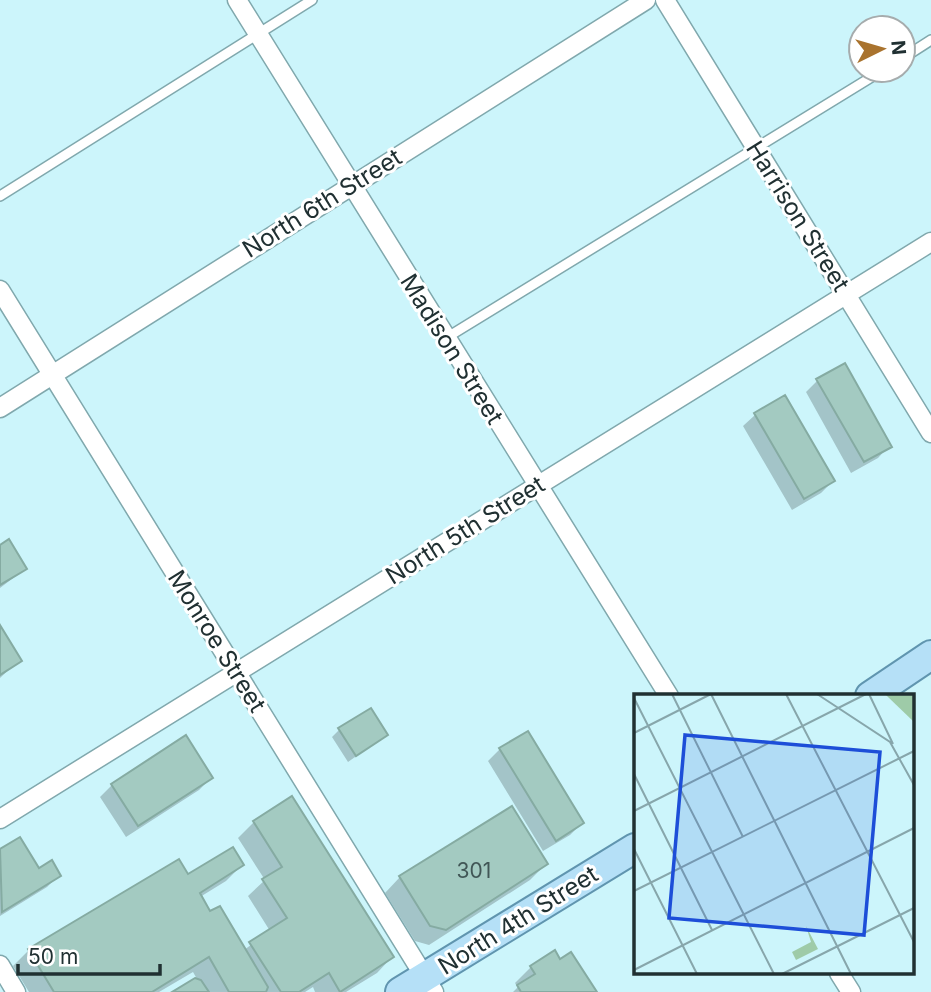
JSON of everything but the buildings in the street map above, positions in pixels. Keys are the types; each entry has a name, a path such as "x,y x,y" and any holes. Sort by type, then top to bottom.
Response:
{"main road":[{"path":"873,694 931,656"},
{"name":"North 4th Street","path":"400,992 430,984 634,849"}],"street":[{"name":"Madison Street","path":"237,0 668,694"},
{"name":"North 6th Street","path":"0,408 646,0"},
{"name":"Harrison Street","path":"665,0 931,433"},
{"name":"North 5th Street","path":"0,819 931,242"},
{"name":"Monroe Street","path":"0,290 430,984"},
{"path":"0,965 16,992"},
{"path":"840,974 851,992"}],"lane":[{"path":"0,196 312,0"},
{"path":"446,339 860,84"}]}
